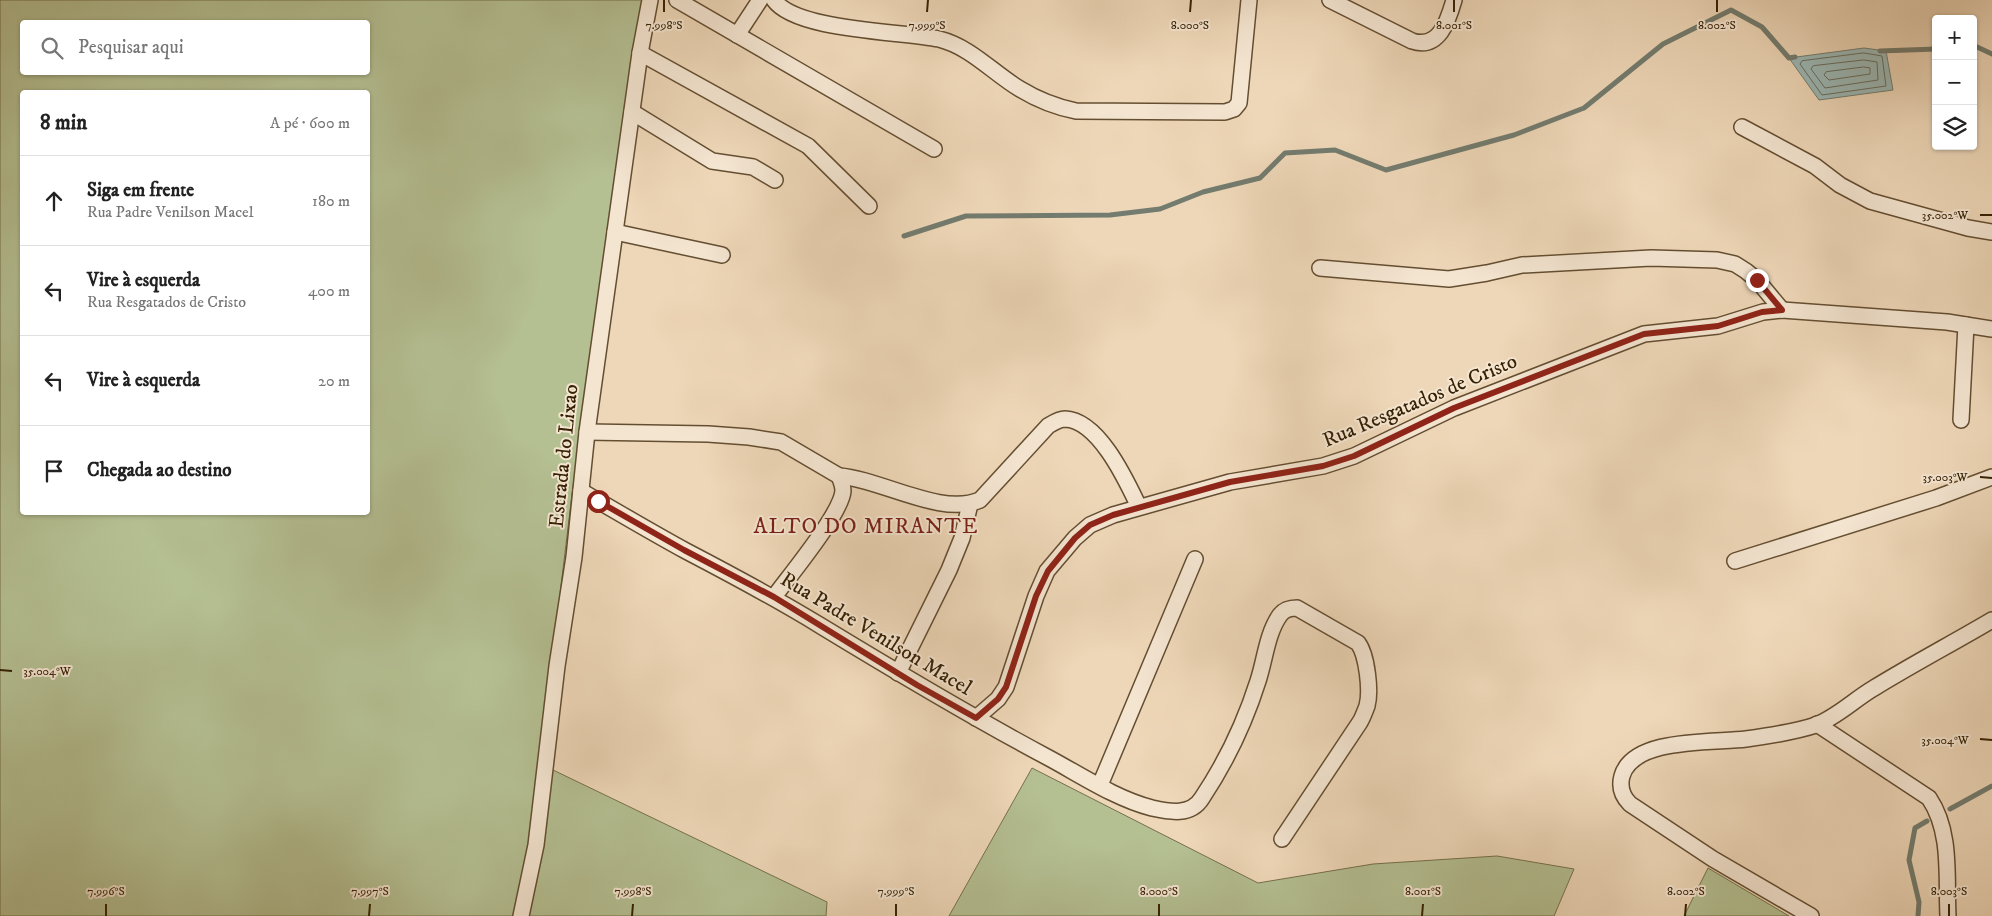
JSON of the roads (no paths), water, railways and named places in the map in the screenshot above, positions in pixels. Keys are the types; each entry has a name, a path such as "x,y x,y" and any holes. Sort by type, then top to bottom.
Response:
{"street":[{"name":"Estrada do Lixao","path":"522,916 536,845 557,666 574,557 587,432 640,53 650,0"},
{"path":"677,0 934,149"},
{"path":"737,35 760,0"},
{"path":"774,0 778,6 801,17 840,26 924,37 951,43 990,66 1018,88 1039,100 1060,108 1076,112 1182,113 1225,112 1234,109 1239,103 1249,0"},
{"path":"1330,0 1412,41 1426,43 1434,40 1441,33 1454,0"},
{"path":"640,53 808,146 869,206"},
{"path":"632,112 712,162 753,167 775,180"},
{"path":"1742,127 1815,166 1840,185 1870,201 1968,228 1992,232"},
{"path":"615,232 722,255"},
{"path":"1320,268 1449,278 1487,273 1522,265 1651,258 1717,260 1735,264 1746,270 1782,310"},
{"name":"Rua Resgatados de Cristo","path":"976,718 998,699 1006,687 1036,596 1048,571 1075,538 1090,525 1113,515 1230,482 1323,466 1354,456 1454,408 1644,334 1718,326 1762,312 1782,310 1947,322 1992,329"},
{"path":"1961,420 1966,325"},
{"path":"587,432 708,434 750,437 781,442 839,476 856,477 901,493 958,506 980,500 1048,426 1059,420 1067,419 1086,428 1105,447 1120,468 1140,507"},
{"path":"774,597 840,504 843,484 839,476"},
{"path":"1735,561 1936,498 1992,477"},
{"name":"Rua Padre Venilson Macel","path":"581,491 684,550 774,597 976,718 1122,797 1151,808 1169,811 1186,811 1195,808 1218,772 1238,731 1258,681 1274,626 1284,611 1296,608 1358,643 1363,650 1368,690 1367,706 1360,722 1282,839"},
{"path":"898,673 949,570 962,538 970,504"},
{"path":"1100,785 1195,559"},
{"path":"1811,916 1714,858 1630,804 1621,790 1620,781 1622,773 1637,756 1656,749 1681,744 1746,739 1817,724 1872,689 1992,620"},
{"path":"1817,724 1929,798 1939,818 1944,835 1948,916"}],"water":[{"path":"1864,48 1886,51 1893,90 1819,100 1789,58"}],"waterway":[{"path":"904,236 966,216 1110,215 1160,209 1203,192 1260,178 1285,153 1335,150 1386,170 1514,135 1584,108 1663,44 1731,10 1762,27 1789,58 1795,57"},
{"path":"1977,47 1992,54"},
{"path":"1880,51 1932,49"},
{"path":"1950,809 1992,786"},
{"path":"1918,916 1919,902 1909,860 1915,828 1927,821"}],"district":[{"name":"ALTO DO MIRANTE","path":"866,526"}]}
